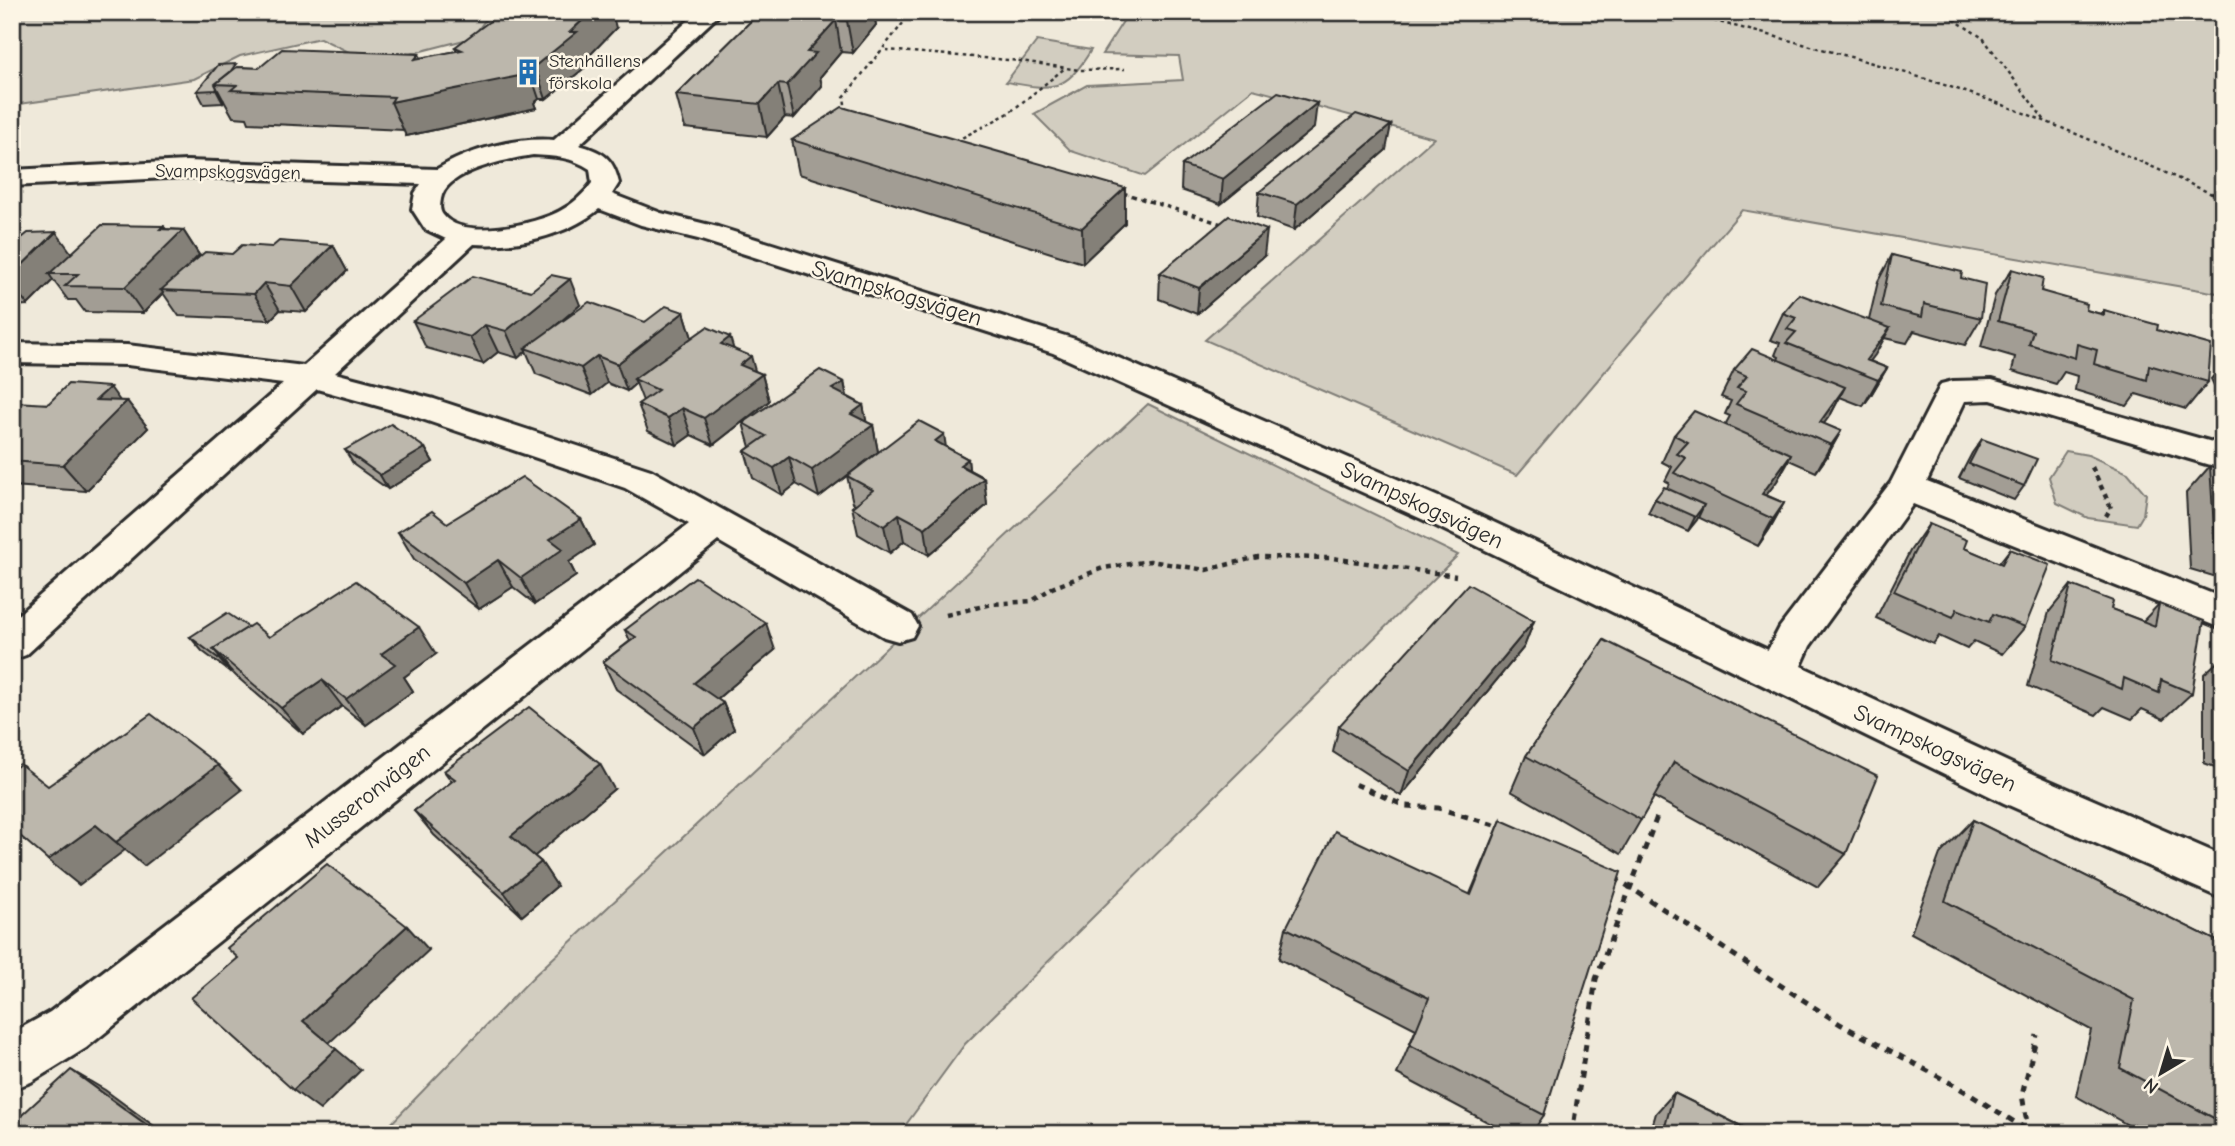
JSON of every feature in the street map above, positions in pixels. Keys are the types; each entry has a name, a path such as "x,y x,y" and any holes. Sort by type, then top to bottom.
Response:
{"street":[{"path":"561,148 711,12"},
{"name":"Svampskogsvägen","path":"12,178 186,169 444,177 472,162 501,152 561,148 588,155 602,166 606,183 596,198 651,219 708,233 1064,346 1437,511 2020,789 2223,878"},
{"path":"444,177 429,192 426,209 434,223 467,235 498,236 540,228 569,218 596,198"},
{"path":"12,644 467,235"},
{"path":"12,353 127,355 311,377 422,407 638,480 898,626"},
{"path":"1777,673 1794,638 1906,487 1953,391 1992,390 2223,457"},
{"path":"1906,487 2223,614"},
{"name":"Musseronvägen","path":"12,1063 68,1030 717,522"}],"path":[{"path":"852,115 845,111 845,97 885,50 912,12"},
{"path":"1680,12 1895,72 2046,122 2223,199"},
{"path":"1942,12 1983,38 2046,122"},
{"path":"885,50 1065,67 1125,69"},
{"path":"961,149 949,145 1009,113 1065,67"},
{"path":"1116,192 1222,225"},
{"path":"2085,419 2083,435 2090,463 2111,508 2103,520 2095,564"},
{"path":"898,626 992,604 1032,601 1052,588 1103,568 1150,562 1206,570 1258,557 1332,558 1395,569 1469,577"},
{"path":"1355,784 1405,806 1438,808 1506,829"},
{"path":"1572,1134 1597,979 1658,814"},
{"path":"1602,870 1633,887 1840,1024 1956,1086 2031,1133"},
{"path":"2031,1133 2022,1095 2037,1035"}],"shaded area":[{"path":"12,12 491,12 472,38 402,56 351,53 320,38 240,56 194,79 12,105"},
{"path":"1129,12 2223,12 2223,294 1742,210 1517,475 1205,340 1434,138 1253,89 1145,176 1071,151 1034,114 1087,85 1183,80 1179,56 1102,54"},
{"path":"1037,41 1091,50 1073,74 1056,85 1046,87 1006,82"},
{"path":"1148,404 1458,555 965,1044 899,1134 381,1134 534,976"},
{"path":"2066,451 2088,455 2128,473 2146,494 2143,515 2137,525 2088,518 2057,503 2049,477"}],"building":[{"path":"502,12 591,12 570,32 577,32 535,66 528,66 518,73 524,75 391,102 394,97 231,90 237,85 215,84 237,67 259,68 282,49 419,54 415,59 462,50 455,47"},
{"path":"760,12 855,12 847,21 836,20 807,52 816,53 787,85 778,84 760,104 676,95"},
{"path":"236,64 215,84 216,90 197,91 218,65"},
{"path":"1278,92 1317,103 1223,179 1182,165"},
{"path":"842,107 1125,188 1082,228 792,140"},
{"path":"1356,114 1391,125 1297,204 1259,192"},
{"path":"1229,216 1267,230 1199,288 1160,273"},
{"path":"102,225 163,226 160,229 183,230 125,287 65,286 78,274 49,274"},
{"path":"56,232 12,275 12,238 23,237 28,233"},
{"path":"279,241 333,245 291,286 264,283 254,294 161,290 205,252 232,254 242,245 272,247"},
{"path":"1892,255 1962,272 1961,278 1985,284 1981,318 1924,304 1922,317 1881,306"},
{"path":"2012,269 2043,278 2041,291 2087,304 2086,310 2104,315 2104,310 2158,325 2157,330 2211,345 2208,382 2149,365 2147,380 2094,364 2097,350 2077,344 2075,358 2029,344 2033,331 1998,321"},
{"path":"551,275 570,279 506,331 485,325 470,337 413,321 473,276 531,291"},
{"path":"1799,294 1890,328 1866,360 1887,368 1878,380 1786,343 1796,332 1787,329 1796,318 1783,313"},
{"path":"589,302 645,322 666,306 684,312 617,364 597,356 581,368 525,348"},
{"path":"707,327 730,337 721,344 751,356 740,365 762,374 704,418 682,408 668,418 638,404 658,390 634,379"},
{"path":"1752,349 1845,387 1820,422 1841,431 1831,445 1736,404 1746,391 1737,388 1747,376 1734,370"},
{"path":"820,370 844,382 832,389 863,405 851,414 873,425 812,470 789,457 774,468 745,451 766,436 743,423"},
{"path":"68,384 110,387 96,400 127,401 63,465 12,461 12,405 16,402 48,404"},
{"path":"1694,411 1791,454 1762,494 1784,503 1773,519 1674,473 1686,458 1677,454 1688,442 1674,435"},
{"path":"919,421 944,434 935,441 968,459 960,465 984,478 925,528 899,514 884,526 852,507 873,490 847,476"},
{"path":"391,424 425,448 380,475 345,450"},
{"path":"1982,439 2037,459 2024,486 1969,464"},
{"path":"2210,466 2223,470 2223,545 2215,543"},
{"path":"522,477 581,519 550,539 563,549 521,578 498,560 464,583 398,532 432,511 447,523"},
{"path":"1664,487 1704,505 1695,517 1655,499"},
{"path":"1929,524 1967,540 1964,548 2002,564 2010,549 2050,565 2025,627 1993,614 1989,622 1957,609 1953,617 1894,591"},
{"path":"695,577 766,623 694,683 723,703 694,728 603,662 636,637 625,630"},
{"path":"356,581 419,627 381,654 395,664 346,699 322,680 281,708 213,649 253,624 269,637"},
{"path":"1468,584 1534,621 1409,771 1339,726"},
{"path":"2071,585 2113,601 2111,609 2155,626 2159,604 2204,621 2192,693 2161,680 2159,693 2124,678 2122,689 2052,660"},
{"path":"227,613 248,627 213,649 220,657 218,658 190,637"},
{"path":"1604,640 1878,776 1846,854 1674,762 1641,820 1526,756"},
{"path":"529,707 600,764 511,836 541,862 504,892 414,811 455,779 444,771"},
{"path":"151,714 218,765 116,842 96,825 48,860 12,829 12,770 20,764 48,786"},
{"path":"1501,820 1621,872 1544,1115 1410,1045 1429,998 1286,928 1335,831 1471,895"},
{"path":"1973,820 2223,944 2223,1123 2120,1068 2134,1000 1945,901"},
{"path":"327,864 407,926 303,1021 336,1049 293,1090 191,998 238,958 227,948"},
{"path":"71,1070 159,1134 12,1134 12,1124"},
{"path":"1674,1093 1757,1134 1663,1134"}],"place":[{"name":"Stenhällens förskola","path":"528,72"}]}
